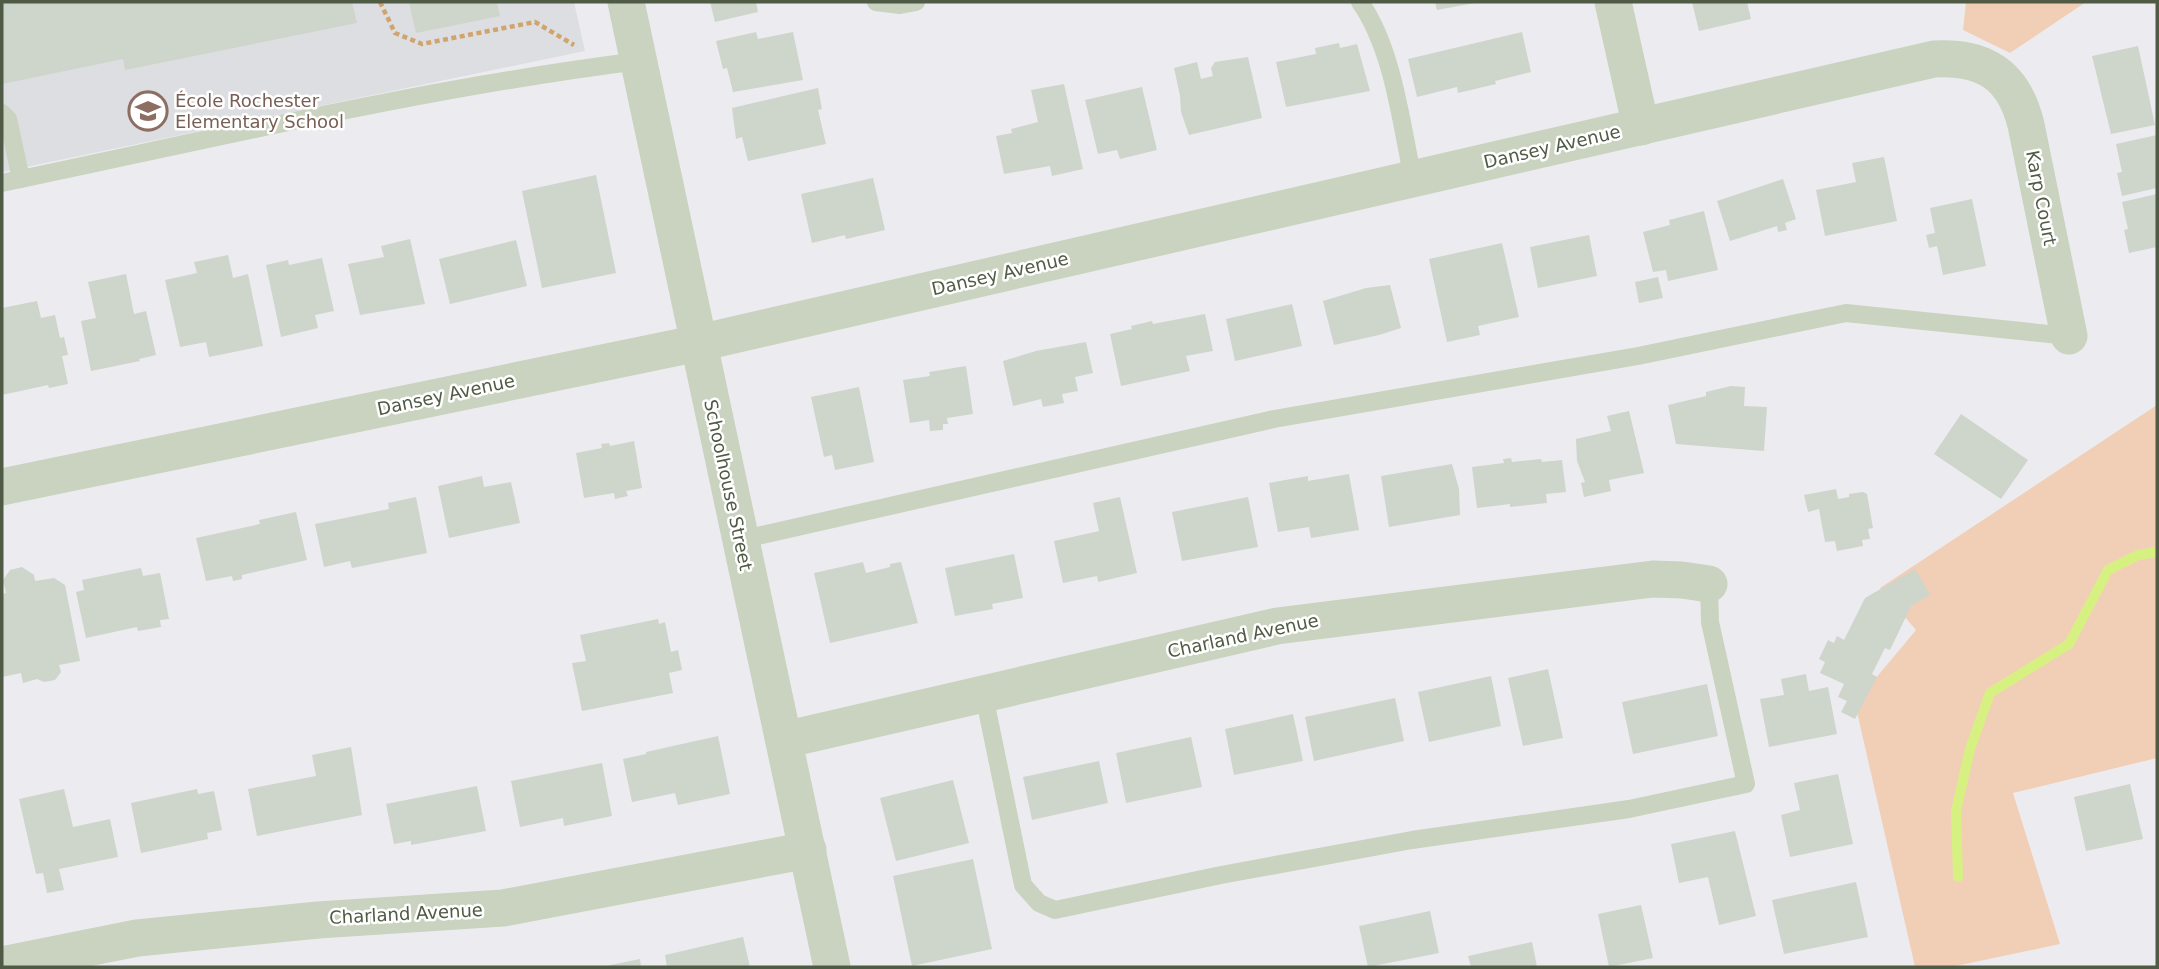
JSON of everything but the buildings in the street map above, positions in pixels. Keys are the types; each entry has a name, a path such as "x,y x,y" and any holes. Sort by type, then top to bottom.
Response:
{"street":[{"name":"Schoolhouse Street","path":"626,2 623,63 699,343 832,967"},
{"path":"1613,2 1641,127"},
{"name":"Dansey Avenue","path":"2,486 699,343 1934,59 1966,60 1980,63 1993,71"},
{"name":"Karp Court","path":"1993,71 2016,94 2022,109 2069,336"},
{"name":"Charland Avenue","path":"784,740 1291,624 1653,579 1709,584"},
{"name":"Charland Avenue","path":"2,965 137,938 318,920 503,908 808,850"}],"lane":[{"path":"876,2 900,5 916,2"},
{"path":"1360,2 1381,40 1413,179"},
{"path":"2,183 383,103 545,73 623,63"},
{"path":"2,113 8,119 21,179"},
{"path":"740,540 1275,419 1638,356 1846,313 2069,336"},
{"path":"984,695 1023,885 1039,902 1055,910 1221,875 1412,840 1629,809 1746,784 1710,622 1709,584"}],"path":[{"path":"380,2 395,33 422,44 535,22 623,63"}],"shaded area":[{"name":"École Rochester Elementary School","path":"2,2 574,2 585,51 2,172"},
{"path":"1966,2 2086,2 2010,53 1963,30"},
{"path":"2157,405 2157,758 2013,793 2060,944 1951,967 1915,967 1855,703 1916,630 1880,588"}],"waterway":[{"path":"1958,877 1956,811 1970,749 1990,693 2069,644 2108,570 2138,555 2157,552"}],"place":[{"name":"École Rochester Elementary School","path":"148,111"}]}
